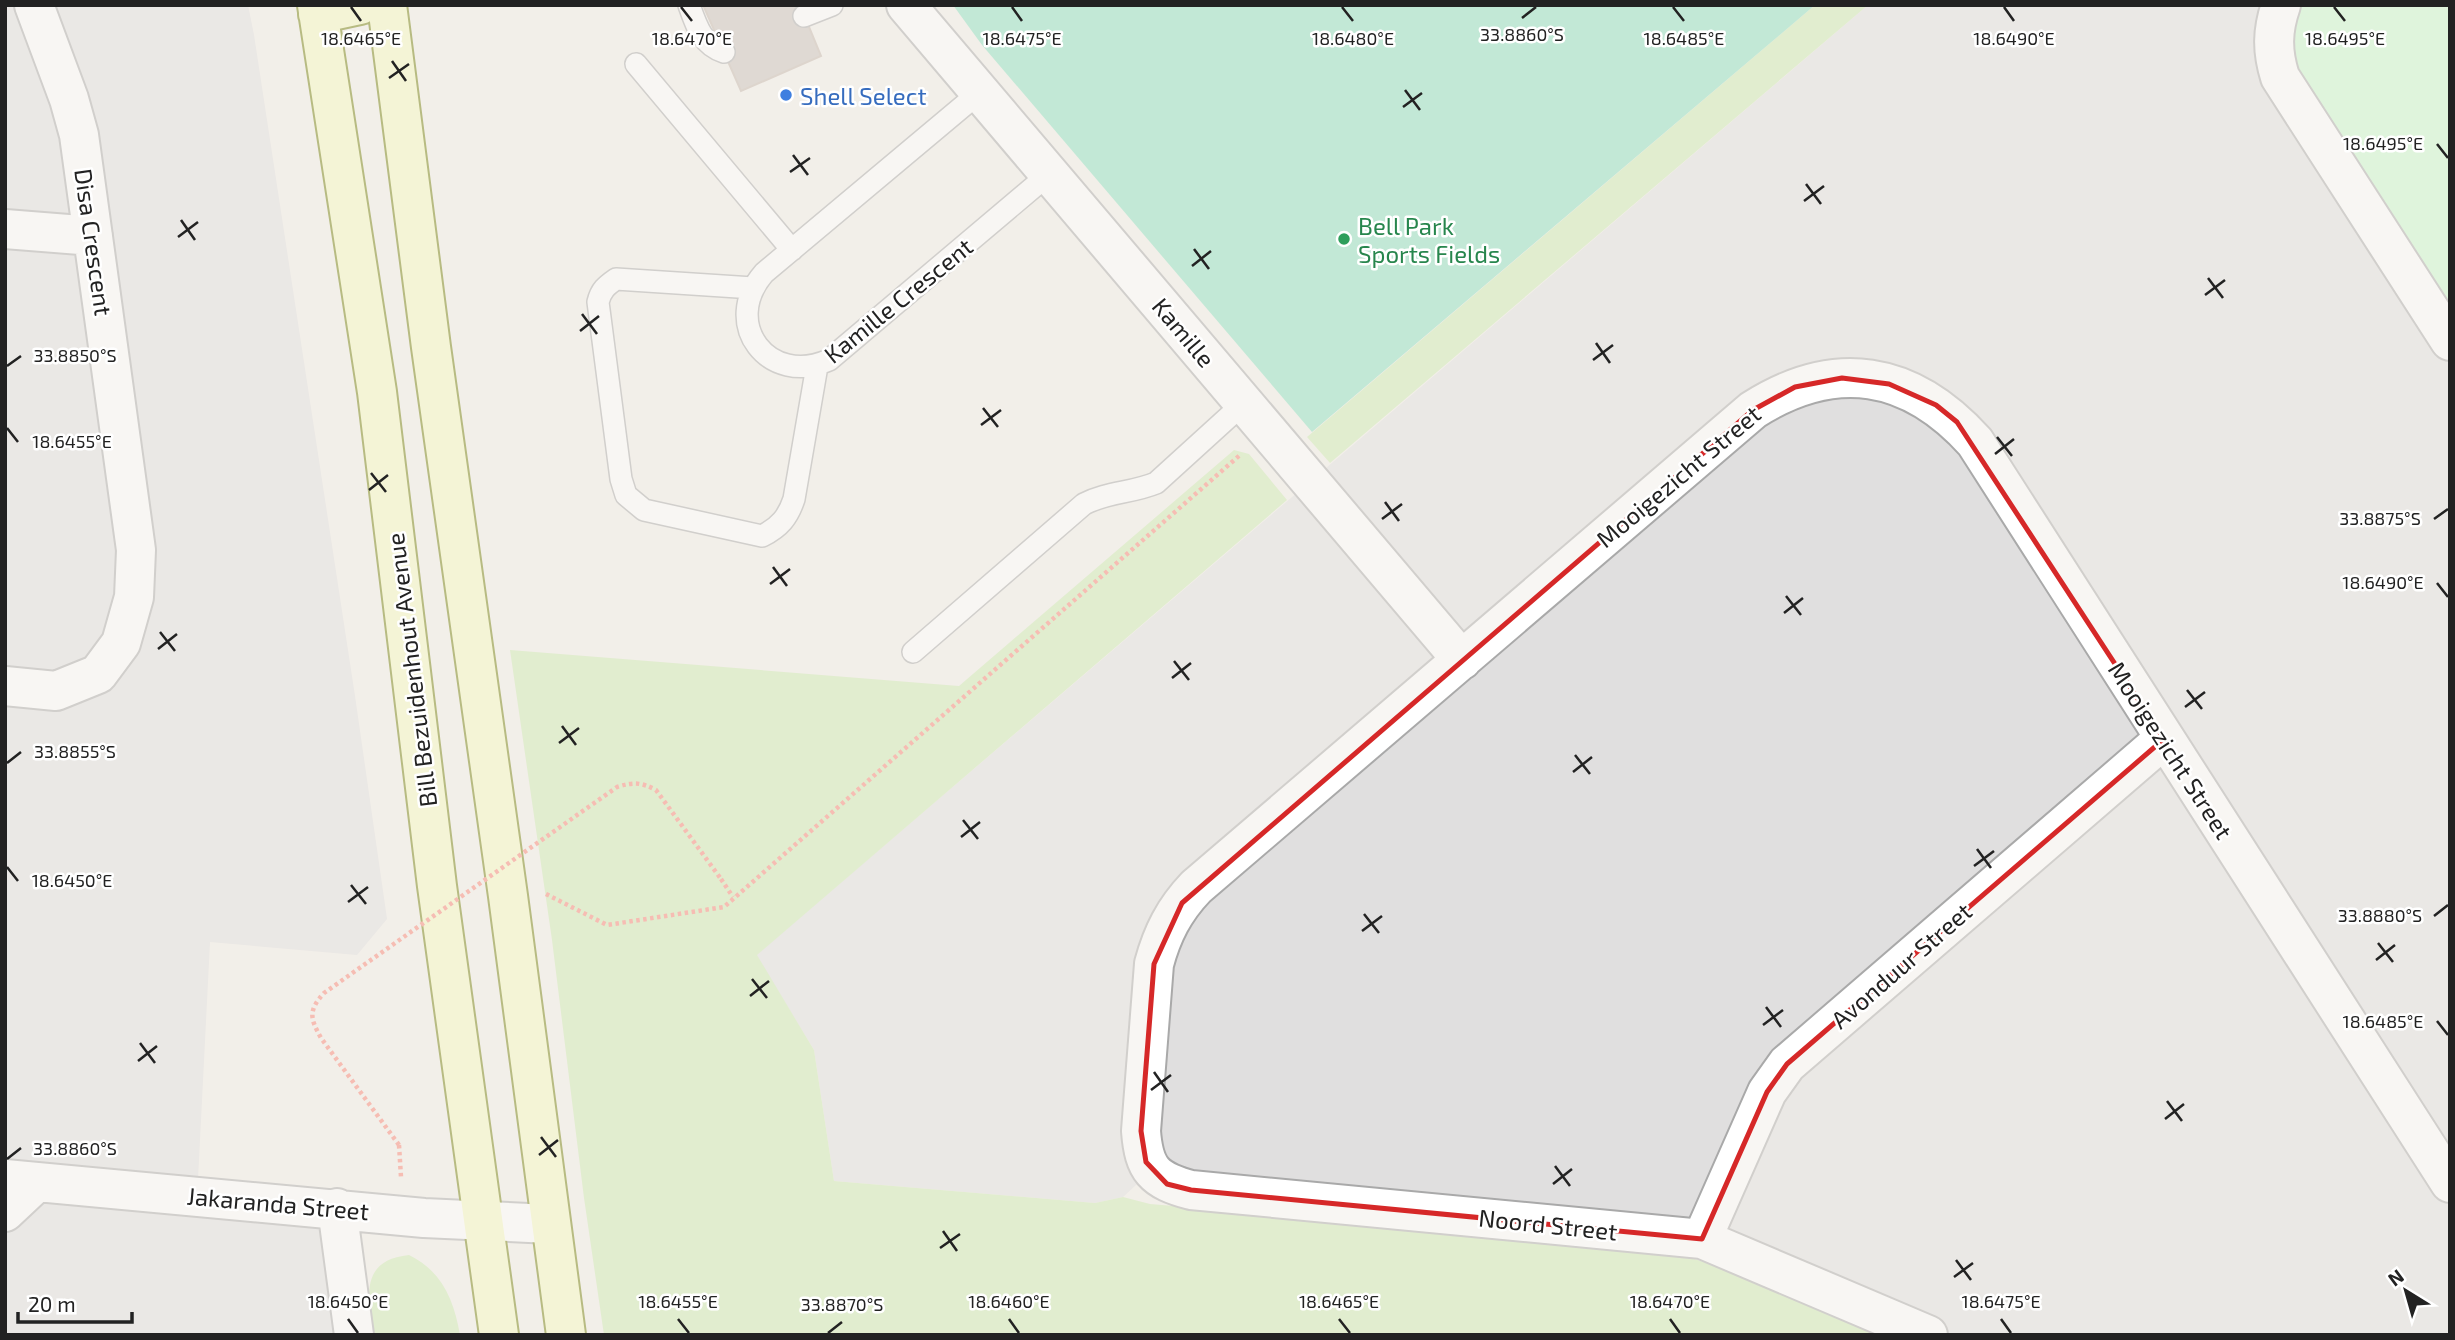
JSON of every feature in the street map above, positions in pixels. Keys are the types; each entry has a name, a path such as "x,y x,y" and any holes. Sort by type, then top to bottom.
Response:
{"main road":[{"path":"318,10 360,5"},
{"path":"387,5 566,1335"},
{"name":"Bill Bezuidenhout Avenue","path":"318,10 377,392 437,886 499,1335"}],"street":[{"name":"Disa Crescent","path":"5,686 56,691 98,674 121,643 134,597 136,550 79,135 69,99 34,5"},
{"name":"Kamille","path":"906,5 1462,660"},
{"path":"2281,5 2273,38 2274,58 2280,77 2450,341"},
{"path":"5,229 93,236"},
{"name":"Mooigezicht Street","path":"1154,1173 1146,1162 1141,1131 1154,964 1160,941 1170,920 1196,887 1753,410 1795,387 1842,378 1866,379 1912,392 1936,405 1957,422 1975,442 2450,1183"},
{"name":"Avonduur Street","path":"1702,1239 1768,1092 1787,1064 2164,739"},
{"name":"Noord Street","path":"1154,1173 1167,1184 1191,1190 1702,1239 1928,1335"},
{"path":"5,1212 21,1180"},
{"name":"Jakaranda Street","path":"21,1180 424,1218 550,1224"},
{"path":"337,1208 354,1335"}],"lane":[{"path":"689,5 695,25 706,42 714,49 724,52"},
{"path":"804,16 832,5"},
{"path":"636,64 792,250"},
{"path":"817,366 794,499 790,511 776,529 762,536 644,510 626,495 621,479 598,302 605,286 615,279 753,288 764,273 980,92"},
{"name":"Kamille Crescent","path":"753,288 746,317 749,332 756,345 768,357 783,365 800,368 817,366 829,360 1049,174"},
{"path":"913,652 1084,504 1099,496 1138,491 1156,483 1255,417"}],"path":[{"path":"535,888 607,925 724,907 1255,417"},
{"path":"401,1178 399,1145 311,1021 314,1005 324,993 617,787 631,782 642,783 656,790 733,897"}],"highlighted area":[{"path":"1842,378 1889,384 1936,405 1957,422 2164,739 1787,1064 1767,1092 1702,1239 1191,1190 1167,1184 1146,1162 1141,1131 1154,964 1182,903 1753,410 1795,387"}],"shaded area":[{"path":"5,5 248,5 387,919 357,955 210,942 197,1199 334,1213 350,1335 5,1335"},
{"path":"1868,5 2284,5 2450,336 2450,1335 1928,1335 1701,1241 1149,1173 1123,1197 1095,1203 834,1181 814,1050 756,955"}],"green space":[{"name":"Bell Park Sports Fields","path":"953,5 1815,5 1312,432 982,45"},
{"path":"1815,5 1868,5 1330,463 1307,437"},
{"path":"2302,5 2450,5 2450,311 2296,70 2293,37"},
{"path":"1234,450 1249,454 1287,500 757,955 814,1050 834,1181 1095,1203 1123,1197 1150,1204 1652,1246 1714,1265 1884,1335 604,1335 552,940 510,650 959,686"},
{"path":"409,1255 430,1269 445,1288 460,1335 373,1335 369,1295 374,1273 382,1264 393,1258"}],"building":[{"path":"703,5 800,5 821,56 741,91"}],"place":[{"name":"Shell Select","path":"786,95"},
{"name":"Bell Park Sports Fields","path":"1344,239"}]}
